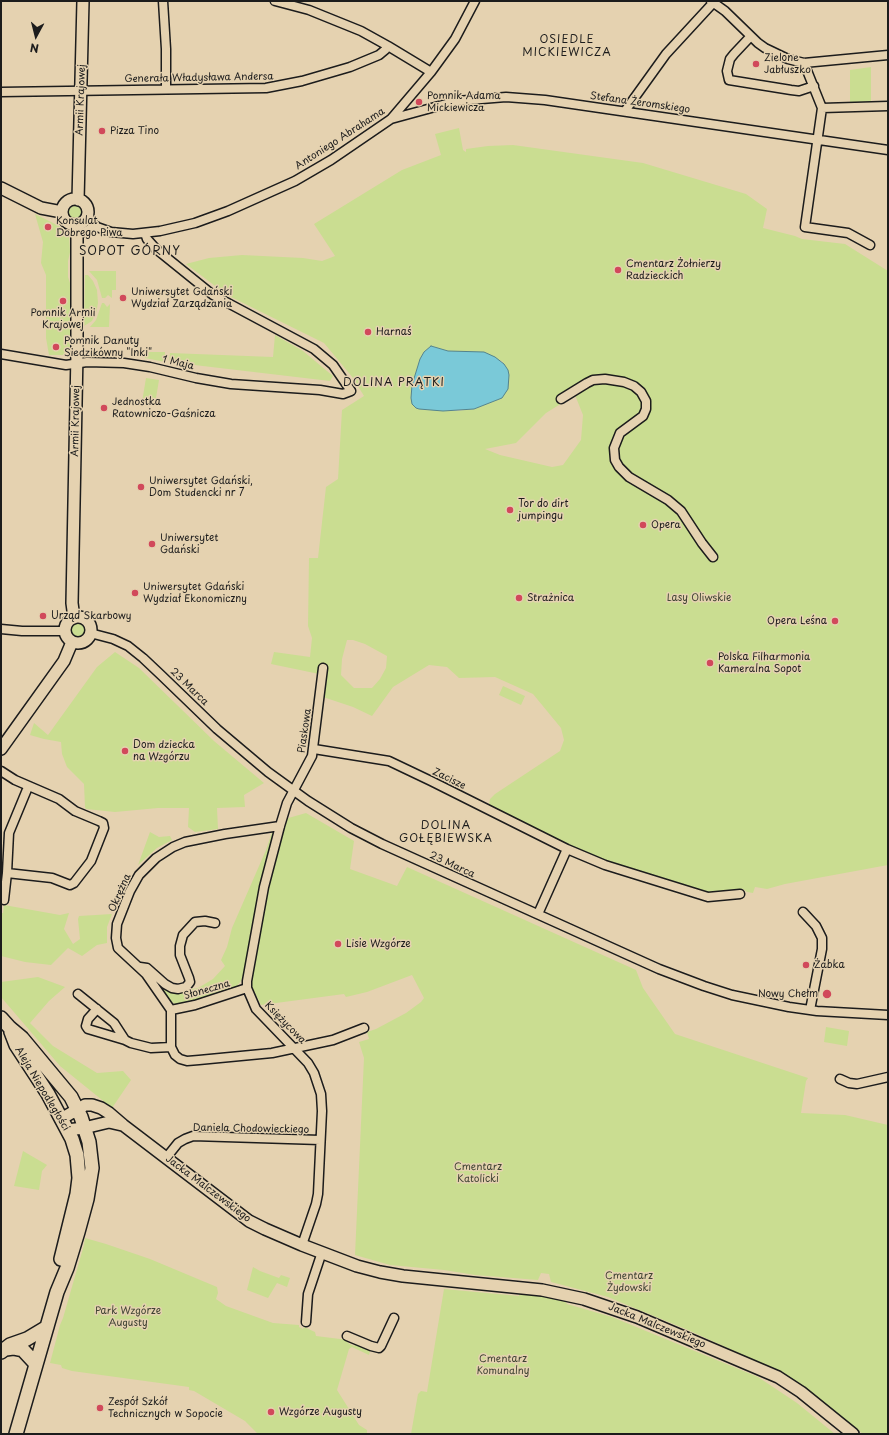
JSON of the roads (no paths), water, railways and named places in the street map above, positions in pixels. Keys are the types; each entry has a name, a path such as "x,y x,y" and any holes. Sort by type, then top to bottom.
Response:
{"main road":[{"name":"Aleja Niepodległości","path":"1,1018 22,1038 71,1097 77,1109 90,1126 89,1142 92,1168 87,1199 67,1268 57,1292 16,1434"},
{"name":"Aleja Niepodległości","path":"10,1028 16,1044 48,1094 64,1124 77,1155 79,1178 75,1204 59,1267 57,1292"},
{"path":"2,1351 47,1327"},
{"path":"2,1351 13,1348 23,1350 36,1364"}],"street":[{"name":"Armii Krajowej","path":"78,200 83,1"},
{"path":"162,1 166,49 166,90"},
{"path":"275,1 309,10 340,22 388,46 432,72"},
{"name":"Antoniego Abrahama","path":"80,227 96,226 111,232 145,233 160,231 195,223 228,211 295,181 331,160 391,119 432,72 455,39 475,1"},
{"path":"625,111 666,54 712,2 725,11 750,37 769,50 788,59 804,63 888,55"},
{"path":"750,37 730,59 727,71 729,80 799,91 814,86"},
{"name":"Generała Władysława Andersa","path":"1,92 252,88 284,85 330,74 350,67 379,55 388,46"},
{"path":"804,63 822,108 804,227 848,233 870,245"},
{"name":"Stefana Żeromskiego","path":"391,119 457,101 506,97 545,100 625,111 888,150"},
{"path":"822,108 888,106"},
{"path":"1,188 41,208 62,212"},
{"path":"80,227 88,215 86,206 78,200 74,200 66,204 62,212 64,219 70,224 80,227 96,226"},
{"name":"Armii Krajowej","path":"74,618 72,603 80,227"},
{"name":"1 Maja","path":"1,354 66,364 87,362 124,363 231,384 320,390 343,394 351,392 333,365 314,349 213,295 156,249 147,239 145,233"},
{"path":"561,399 593,380 606,379 624,382 634,386 641,392 646,401 646,409 643,416 620,433 614,448 615,460 619,467 629,477 668,500 681,511 699,539 713,557"},
{"path":"74,618 82,618 88,622 90,626 90,633 85,641 77,643 72,642 67,638 64,631 68,621 74,618"},
{"path":"1,629 22,631 64,631"},
{"name":"23 Marca","path":"90,633 113,638 128,646 143,658 217,729 268,772 294,792 338,820 382,844 497,897 693,982 747,999 776,1005 810,1010 888,1015"},
{"path":"1,749 64,662 72,642"},
{"name":"Piaskowa","path":"294,792 310,763 314,749 323,668"},
{"name":"Zacisze","path":"314,749 389,762 567,848 606,865 708,897 740,894"},
{"path":"1,771 28,787 59,799 75,811 99,820 103,823 104,828 103,834 91,861 74,883 70,885 52,878 7,873"},
{"path":"4,900 9,832 28,787"},
{"name":"Księżycowa","path":"294,792 287,803 264,887 247,988 256,1009 308,1063 318,1083 321,1094 322,1106 319,1180 316,1204 302,1245"},
{"name":"Okrężna","path":"171,1010 146,974 118,948 116,938 117,924 130,891 144,869 156,858 179,844 225,834 280,826"},
{"path":"538,914 567,848"},
{"path":"803,912 816,926 822,938 822,949 810,1010"},
{"name":"Okrężna","path":"139,968 147,968 165,984 172,988 186,988 190,982 180,955 180,946 183,935 195,922 205,921 215,923"},
{"name":"Słoneczna","path":"171,1010 195,1006 247,988"},
{"path":"78,994 114,1023 125,1040"},
{"path":"97,1009 88,1019 86,1026 88,1029 125,1040 144,1048 171,1047"},
{"path":"171,1010 171,1047 175,1055 188,1061 272,1054 333,1040 364,1028"},
{"path":"840,1079 849,1083 857,1084 888,1077"},
{"name":"Jacka Malczewskiego","path":"64,1124 77,1109 85,1105 92,1105 109,1113 249,1221 302,1245 357,1266 380,1272 418,1278 542,1290 578,1298 637,1316 778,1377 801,1392 853,1434"},
{"path":"64,1124 90,1126 109,1122 123,1125"},
{"name":"Daniela Chodowieckiego","path":"166,1158 178,1143 193,1136 320,1140"},
{"path":"306,1322 308,1294 322,1252"},
{"path":"347,1336 379,1348 394,1318"}],"water":[{"path":"431,346 448,351 484,352 495,357 504,364 508,370 508,389 502,398 474,409 443,411 416,408 412,404 412,385 420,359 424,352"}],"place":[{"name":"Zielone Jabłuszko","path":"756,64"},
{"name":"Pomnik Adama Mickiewicza","path":"419,102"},
{"name":"Pizza Tino","path":"102,131"},
{"name":"Konsulat Dobrego Piwa","path":"48,227"},
{"name":"Cmentarz Żołnierzy Radzieckich","path":"618,270"},
{"name":"Uniwersytet Gdański Wydział Zarządzania","path":"123,298"},
{"name":"Pomnik Armii Krajowej","path":"63,301"},
{"name":"Harnaś","path":"368,332"},
{"name":"Pomnik Danuty Siedzikówny \"Inki\"","path":"56,347"},
{"name":"Jednostka Ratowniczo-Gaśnicza","path":"104,408"},
{"name":"Uniwersytet Gdański, Dom Studencki nr 7","path":"141,487"},
{"name":"Tor do dirt jumpingu","path":"510,510"},
{"name":"Opera","path":"643,525"},
{"name":"Uniwersytet Gdański","path":"152,544"},
{"name":"Uniwersytet Gdański Wydział Ekonomiczny","path":"135,593"},
{"name":"Strażnica","path":"519,598"},
{"name":"Urząd Skarbowy","path":"43,616"},
{"name":"Opera Leśna","path":"835,621"},
{"name":"Polska Filharmonia Kameralna Sopot","path":"710,663"},
{"name":"Dom dziecka na Wzgórzu","path":"125,751"},
{"name":"Lisie Wzgórze","path":"338,944"},
{"name":"Żabka","path":"806,965"},
{"name":"Nowy Chełm","path":"827,994"},
{"name":"Zespół Szkół Technicznych w Sopocie","path":"100,1408"},
{"name":"Wzgórze Augusty","path":"271,1412"}],"district":[{"name":"OSIEDLE MICKIEWICZA","path":"567,46"},
{"name":"SOPOT GÓRNY","path":"130,252"},
{"name":"DOLINA PRĄTKI","path":"394,383"},
{"name":"DOLINA GOŁĘBIEWSKA","path":"446,832"}],"park label":[{"name":"Lasy Oliwskie","path":"699,598"},
{"name":"Cmentarz Katolicki","path":"478,1172"},
{"name":"Cmentarz Żydowski","path":"629,1282"},
{"name":"Park Wzgórze Augusty","path":"128,1316"},
{"name":"Cmentarz Komunalny","path":"503,1364"}]}
